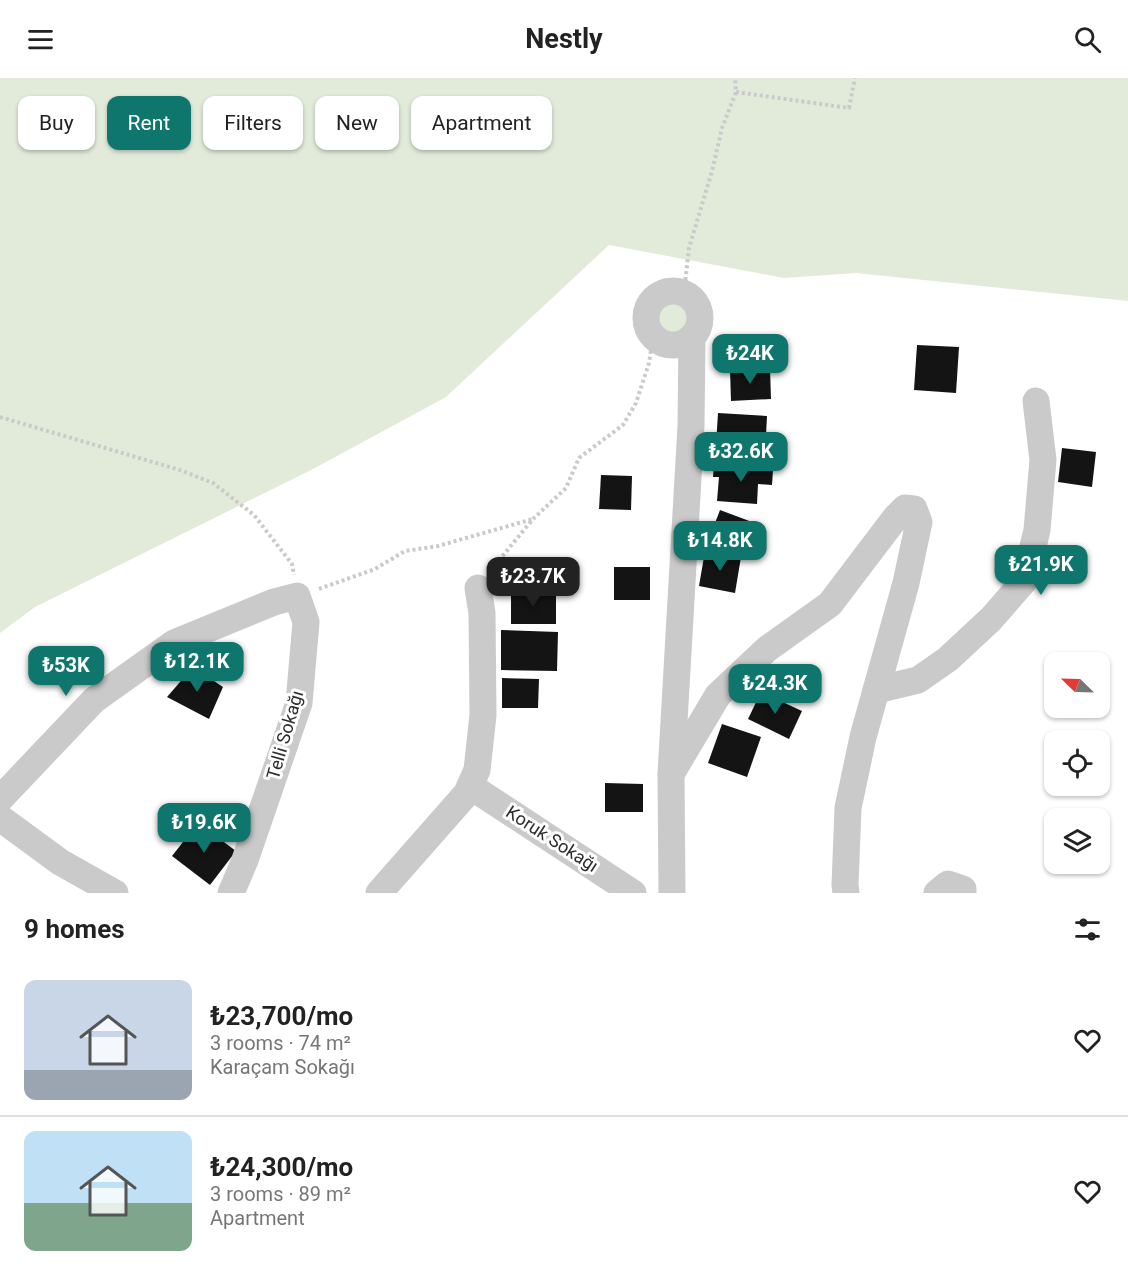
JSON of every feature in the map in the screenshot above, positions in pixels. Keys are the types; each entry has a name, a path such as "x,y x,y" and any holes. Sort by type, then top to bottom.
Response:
{"street":[{"path":"673,290 684,292 693,298 699,308 700,318 699,328 692,337 684,344 673,345 653,338 646,318 648,307 654,298 663,292 673,290"},
{"path":"672,893 671,774 691,426 692,337"},
{"path":"876,690 918,680 948,659 991,619 1025,580 1037,530 1043,460 1036,401"},
{"path":"671,774 718,695 767,649 830,604 896,516 905,508 914,509 919,522 906,583 863,736 848,808 846,893"},
{"path":"379,893 467,793 477,770 483,715 482,613 478,588"},
{"path":"0,799 94,700 174,643 274,602 297,596"},
{"name":"Telli Sokağı","path":"231,893 245,860 299,703 306,622 297,596"},
{"name":"Koruk Sokağı","path":"470,786 633,893"},
{"path":"0,818 60,862 115,893"},
{"path":"937,893 948,884 963,889 963,893"}],"path":[{"path":"684,292 689,248 722,128 736,92 735,78"},
{"path":"736,92 849,108 855,78"},
{"path":"478,588 533,519 566,488 579,458 623,425 636,403 649,363 653,338"},
{"path":"0,417 180,470 213,483 254,515 292,564 297,596 375,569 405,551 438,546 533,519"}],"green space":[{"path":"0,78 1128,78 1128,301 856,273 784,278 609,245 446,397 313,469 35,607 0,633"},
{"path":"673,302 684,306 688,317 684,328 673,332 662,328 658,317 662,306"}],"building":[{"path":"917,345 959,347 956,393 914,390"},
{"path":"770,368 771,399 731,401 730,370"},
{"path":"718,413 767,416 765,455 733,454 734,446 716,445"},
{"path":"767,438 778,439 777,449 767,448"},
{"path":"1062,448 1096,452 1092,487 1058,482"},
{"path":"714,465 773,470 772,485 758,484 757,504 717,501 719,477 713,477"},
{"path":"601,475 632,476 631,510 599,509"},
{"path":"720,510 752,522 741,551 709,539"},
{"path":"705,551 741,557 735,593 699,586"},
{"path":"614,567 650,567 650,600 614,600"},
{"path":"511,591 556,592 556,624 511,624"},
{"path":"501,630 558,632 557,671 501,670"},
{"path":"193,667 223,687 209,719 167,697"},
{"path":"502,678 539,679 538,708 502,708"},
{"path":"761,692 802,711 789,739 748,719"},
{"path":"722,724 761,737 747,777 708,763"},
{"path":"605,783 643,784 643,812 605,812"},
{"path":"198,823 236,851 210,885 172,856"}]}
